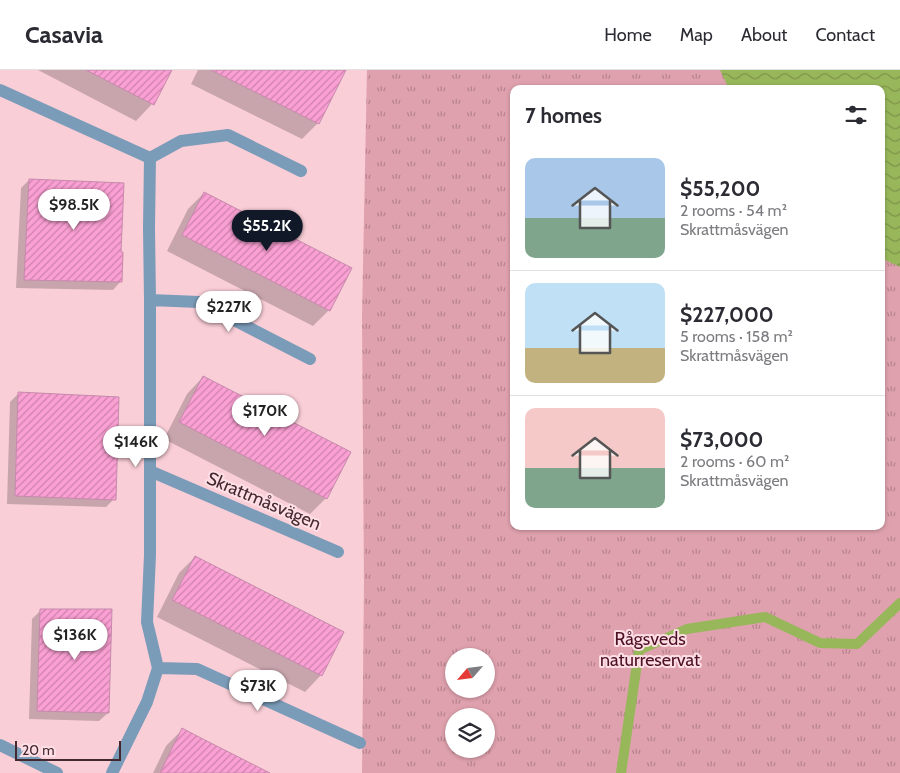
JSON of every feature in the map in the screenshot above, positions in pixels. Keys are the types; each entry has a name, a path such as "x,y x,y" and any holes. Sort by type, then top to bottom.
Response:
{"street":[{"path":"0,90 150,158"},
{"path":"150,158 181,142 228,135 301,171"},
{"path":"112,773 147,702 158,668 147,622 150,555 150,158"},
{"path":"150,300 199,302 310,359"},
{"name":"Skrattmåsvägen","path":"150,471 338,552"},
{"path":"158,668 197,669 360,744"},
{"path":"0,745 58,773"}],"green space":[{"name":"Rågsveds naturreservat","path":"367,70 900,70 900,773 362,773 364,583 362,316"}],"water":[{"path":"720,70 900,70 900,267 885,260 885,85 727,85"}],"building":[{"path":"86,70 172,70 154,105"},
{"path":"211,70 346,70 319,124"},
{"path":"29,179 124,183 121,252 123,252 122,282 24,280"},
{"path":"204,192 352,268 330,311 182,235"},
{"path":"203,376 351,452 327,499 179,422"},
{"path":"18,392 119,397 116,500 15,496"},
{"path":"195,556 344,632 322,676 172,600"},
{"path":"40,609 112,609 109,713 37,711"},
{"path":"182,728 197,736 270,773 160,773"}],"waterway":[{"path":"621,773 639,650 687,629 765,617 820,643 857,644 900,603"}]}
